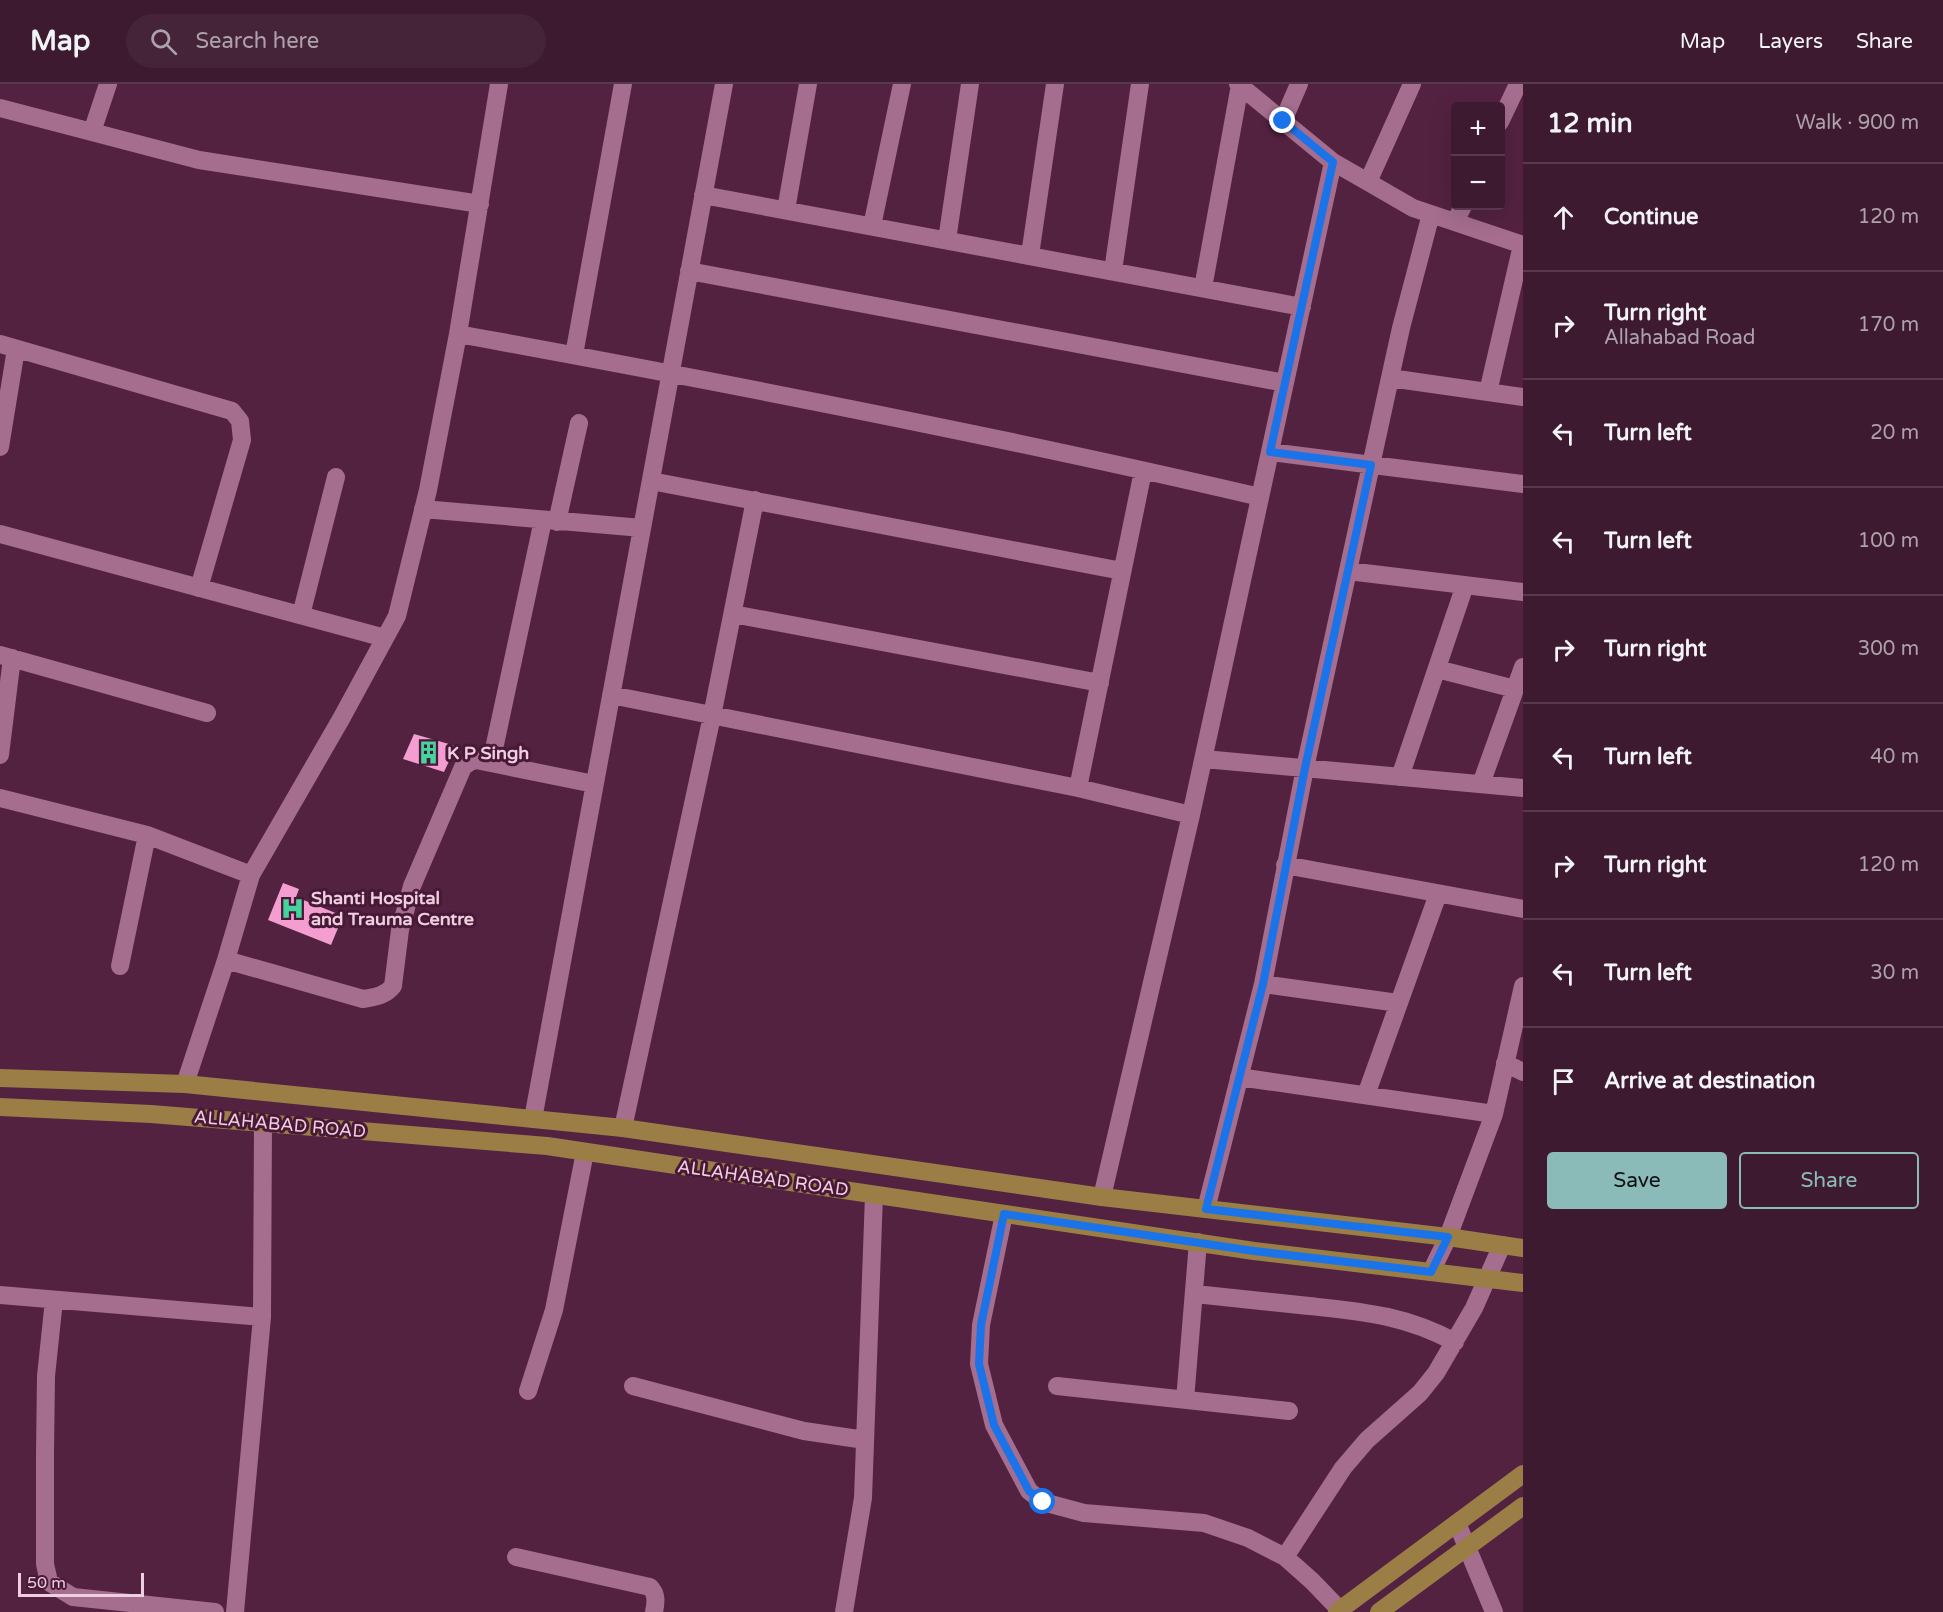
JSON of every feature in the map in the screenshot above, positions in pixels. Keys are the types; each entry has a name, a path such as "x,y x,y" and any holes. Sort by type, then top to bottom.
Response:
{"main road":[{"path":"0,1078 184,1084 623,1128 1102,1197 1448,1237 1523,1248"},
{"name":"ALLAHABAD ROAD","path":"0,1107 151,1113 547,1146 1198,1242 1523,1283"},
{"path":"1339,1611 1523,1474"},
{"path":"1366,1590 1381,1611 1523,1506"}],"street":[{"path":"92,132 108,84"},
{"path":"184,1084 226,960 251,875 397,616 423,509 458,334 499,84"},
{"path":"574,355 622,84"},
{"path":"533,1119 724,84"},
{"path":"786,210 808,84"},
{"path":"872,226 902,84"},
{"path":"947,240 970,84"},
{"path":"1030,255 1055,84"},
{"path":"1113,271 1140,84"},
{"path":"1283,121 1299,84"},
{"path":"1368,182 1412,84"},
{"path":"1505,111 1518,84"},
{"path":"1203,288 1239,85 1333,162 1413,208 1431,214 1459,214 1522,245 1488,392"},
{"path":"0,108 199,160 480,204"},
{"path":"1102,1197 1204,759 1333,162"},
{"path":"703,195 1302,307"},
{"path":"1206,1209 1263,984 1305,768 1371,465 1401,328 1431,214"},
{"path":"689,271 1285,383"},
{"path":"458,334 670,372 957,430 1260,498"},
{"path":"0,447 8,346 232,411 240,421 242,440 199,588"},
{"path":"1390,378 1523,397"},
{"path":"491,763 550,521 579,423"},
{"path":"1270,452 1523,484"},
{"path":"1078,788 1143,471"},
{"path":"301,615 336,477"},
{"path":"651,481 1122,570"},
{"path":"623,1128 712,716 755,500"},
{"path":"423,509 642,528"},
{"path":"0,534 385,638"},
{"path":"1348,571 1523,592"},
{"path":"1400,777 1465,585"},
{"path":"733,614 1100,683"},
{"path":"0,755 6,656 207,713"},
{"path":"1481,784 1523,667"},
{"path":"1437,669 1515,688"},
{"path":"611,695 1078,788 1191,815"},
{"path":"1204,759 1523,788"},
{"path":"226,960 363,999 388,992 393,986 400,930 412,886 463,767 476,760 594,784"},
{"path":"0,798 147,835 251,875"},
{"path":"120,966 147,835"},
{"path":"1285,865 1523,909"},
{"path":"1366,1095 1438,894"},
{"path":"1263,984 1398,1003"},
{"path":"1431,1272 1448,1237 1494,1113 1523,986"},
{"path":"1505,1063 1523,1072"},
{"path":"1239,1077 1494,1113"},
{"path":"235,1612 262,1317 263,1123"},
{"path":"528,1391 554,1310 585,1152"},
{"path":"844,1612 863,1498 874,1195"},
{"path":"1004,1214 981,1325 979,1364 994,1425 1029,1491 1043,1502 1084,1513 1204,1522 1248,1538 1285,1557 1312,1581 1339,1611"},
{"path":"1185,1400 1198,1242"},
{"path":"1285,1557 1344,1468 1367,1440 1420,1393 1455,1342 1488,1279 1502,1245"},
{"path":"1195,1294 1369,1313 1430,1328 1455,1342"},
{"path":"0,1295 262,1317"},
{"path":"54,1300 46,1377 45,1564 49,1582 73,1597 215,1612"},
{"path":"633,1386 804,1431 865,1440"},
{"path":"1057,1386 1289,1411"},
{"path":"1457,1522 1494,1612"},
{"path":"516,1557 650,1587 655,1592 654,1612"}],"building":[{"name":"K P Singh","path":"414,734 456,746 444,772 403,759"},
{"path":"283,883 299,889 296,897 343,916 331,945 268,920"}],"place":[{"name":"K P Singh","path":"429,753"},
{"name":"Shanti Hospital and Trauma Centre","path":"293,908"}],"route":[{"path":"1043,1502 1029,1491 994,1425 979,1364 981,1325 1004,1214 1254,1251 1431,1272 1448,1237 1206,1209 1263,984 1305,768 1371,465 1270,452 1333,162 1283,121"}]}
